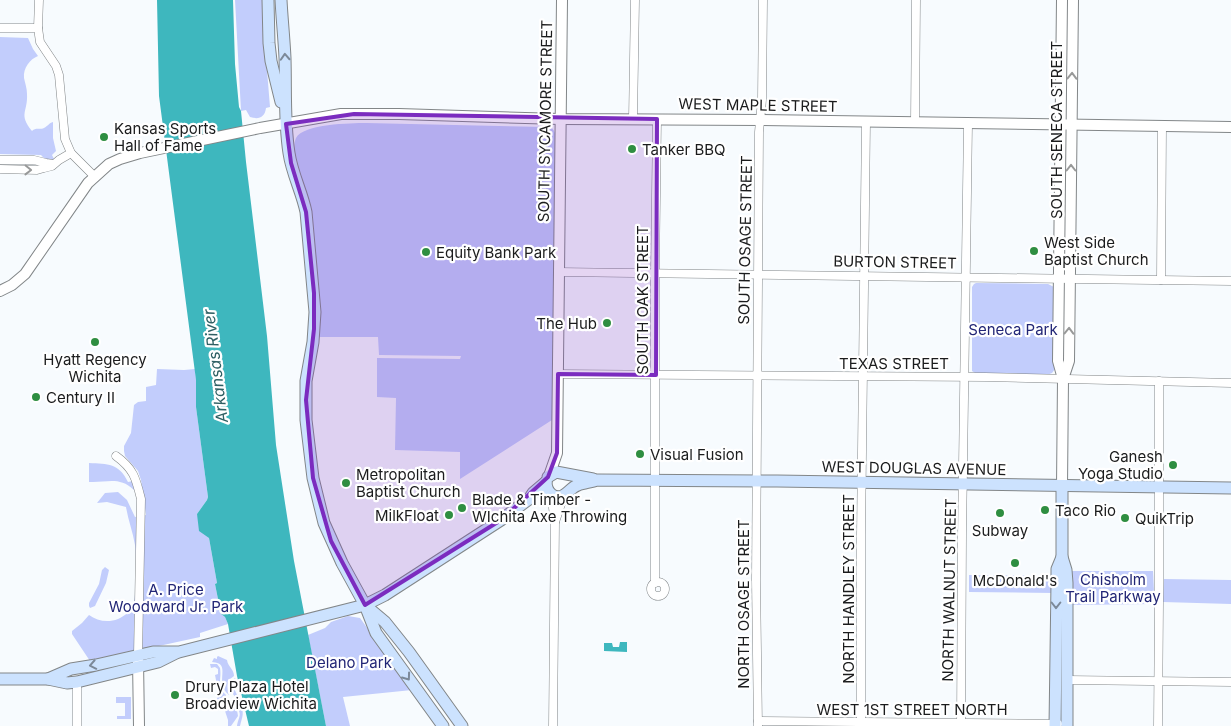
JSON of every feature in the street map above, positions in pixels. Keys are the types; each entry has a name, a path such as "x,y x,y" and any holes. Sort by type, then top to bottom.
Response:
{"main road":[{"path":"268,0 271,61 286,124 291,164 306,212 314,293 314,330 306,381 306,420 313,478 324,523 331,541 364,605 376,633 443,726"},
{"path":"281,0 285,55 286,124"},
{"name":"WEST DOUGLAS AVENUE","path":"0,679 48,679 67,683 77,682 158,662 179,652 364,605 386,595 501,520 529,499 556,472 597,480"},
{"path":"564,474 570,483 566,493"},
{"path":"548,478 546,486 550,494"},
{"name":"WEST DOUGLAS AVENUE","path":"529,499 550,494 560,496 573,487 597,480 1231,488"},
{"path":"1061,725 1067,680 1067,582 1062,557 1062,486"},
{"path":"1061,725 1057,569 1062,557"},
{"path":"364,605 385,622 462,726"},
{"name":"WEST DOUGLAS AVENUE","path":"48,679 71,669 152,652 179,652"}],"street":[{"path":"39,0 38,28 40,42 60,75 64,139 71,153 95,177"},
{"name":"SOUTH SYCAMORE STREET","path":"548,478 557,453 562,0"},
{"path":"633,119 635,0"},
{"name":"SOUTH OSAGE STREET","path":"757,481 759,132 762,100 763,0"},
{"path":"915,123 916,0"},
{"name":"SOUTH SENECA STREET","path":"1062,0 1058,361 1063,379 1062,486"},
{"name":"SOUTH SENECA STREET","path":"1063,379 1069,361 1073,0"},
{"path":"0,28 38,28"},
{"name":"WEST MAPLE STREET","path":"0,291 25,274 88,183 109,164 140,153 260,128 341,114 560,119 1231,127"},
{"name":"SOUTH OAK STREET","path":"656,583 655,273 657,120"},
{"name":"NORTH HANDLEY STREET","path":"862,724 861,482 866,122"},
{"name":"NORTH WALNUT STREET","path":"961,725 968,124"},
{"path":"1160,280 1162,126"},
{"path":"0,169 37,170 52,166 58,160 71,153"},
{"path":"0,160 34,160 50,164 54,163"},
{"name":"BURTON STREET","path":"558,272 1231,280"},
{"name":"TEXAS STREET","path":"558,374 964,377 1231,382"},
{"path":"1158,726 1160,381"},
{"name":"SOUTH SYCAMORE STREET","path":"557,453 564,474"},
{"path":"116,456 133,473 140,499 139,726"},
{"name":"NORTH OSAGE STREET","path":"757,481 758,724"},
{"path":"555,522 566,493"},
{"path":"550,494 555,522 553,726"},
{"path":"1067,680 1231,682"},
{"path":"77,682 77,726"},
{"name":"WEST 1ST STREET NORTH","path":"758,724 1061,725"}],"highlighted area":[{"path":"354,114 657,119 656,375 558,374 557,453 548,477 501,520 365,605 331,541 313,478 306,400 314,329 314,293 306,212 291,163 286,124"}],"green space":[{"path":"235,0 264,0 265,46 270,107 266,108 263,116 259,118 250,117 246,110 241,111"},
{"path":"0,37 28,38 38,56 30,62 25,71 27,100 25,121 32,131 44,128 53,122 53,138 56,151 52,155 54,159 49,161 41,155 0,154"},
{"path":"366,123 548,127 553,129 555,133 552,420 460,479 460,452 395,450 396,398 377,397 377,358 460,359 461,356 379,355 378,337 318,337 294,145 300,133 317,127"},
{"name":"Seneca Park","path":"976,283 1048,284 1054,287 1055,369 1052,373 1047,375 975,373 972,371 972,287"},
{"name":"A. Price Woodward Jr. Park","path":"157,369 195,369 196,407 208,497 197,514 209,538 221,614 225,617 228,624 200,633 200,637 90,661 72,634 72,631 89,615 103,621 118,619 128,613 134,603 136,550 126,507 107,502 97,503 105,493 118,492 127,500 135,517 146,515 141,480 138,471 125,456 124,446 131,433 134,405 138,402 146,401 146,387 156,385"},
{"path":"89,463 107,464 117,468 128,482 133,481 136,490 123,483 113,481 89,482"},
{"path":"105,567 109,570 106,583 95,606 90,608 89,603 99,584 102,570"},
{"name":"Chisholm Trail Parkway","path":"1072,571 1153,571 1153,604 1073,605"},
{"name":"Chisholm Trail Parkway","path":"969,575 1053,576 1053,593 969,592"},
{"name":"Chisholm Trail Parkway","path":"1164,579 1231,580 1231,604 1163,602"},
{"name":"Delano Park","path":"348,616 360,618 412,690 343,697 350,726 326,726 308,635 325,628 331,622"},
{"path":"218,656 227,660 234,674 228,684 229,695 223,684 221,666 218,663 212,662"},
{"path":"210,664 217,664 220,668 220,685 226,695 221,700 216,700 219,695 215,675 218,674 218,669 215,667 211,668"},
{"path":"235,678 234,686 238,703 243,711 240,726 237,726 240,715 235,705 237,699 229,686"},
{"path":"116,697 131,697 131,719 117,719 117,716 125,716 125,703 116,703"},
{"path":"232,706 237,710 238,716 231,726 228,726 225,711"}],"water":[{"name":"Arkansas River","path":"157,0 233,0 235,64 239,107 267,336 276,445 294,561 326,726 249,726 237,676 228,624 225,617 221,614 209,538 199,531 197,514 208,497 196,407 196,380 159,96"},
{"path":"620,642 627,642 627,652 604,651 604,643 612,643 613,647 619,647"}],"place":[{"name":"Kansas Sports Hall of Fame","path":"104,137"},
{"name":"Tanker BBQ","path":"632,149"},
{"name":"West Side Baptist Church","path":"1034,251"},
{"name":"Equity Bank Park","path":"426,252"},
{"name":"The Hub","path":"607,323"},
{"name":"Hyatt Regency Wichita","path":"95,342"},
{"name":"Century II","path":"36,397"},
{"name":"Visual Fusion","path":"640,454"},
{"name":"Ganesh Yoga Studio","path":"1173,465"},
{"name":"Metropolitan Baptist Church","path":"346,483"},
{"name":"Blade & Timber - WIchita Axe Throwing","path":"462,508"},
{"name":"Taco Rio","path":"1045,510"},
{"name":"Subway","path":"1000,513"},
{"name":"MilkFloat","path":"449,515"},
{"name":"QuikTrip","path":"1125,518"},
{"name":"McDonald's","path":"1015,563"},
{"name":"Drury Plaza Hotel Broadview Wichita","path":"175,695"}]}
